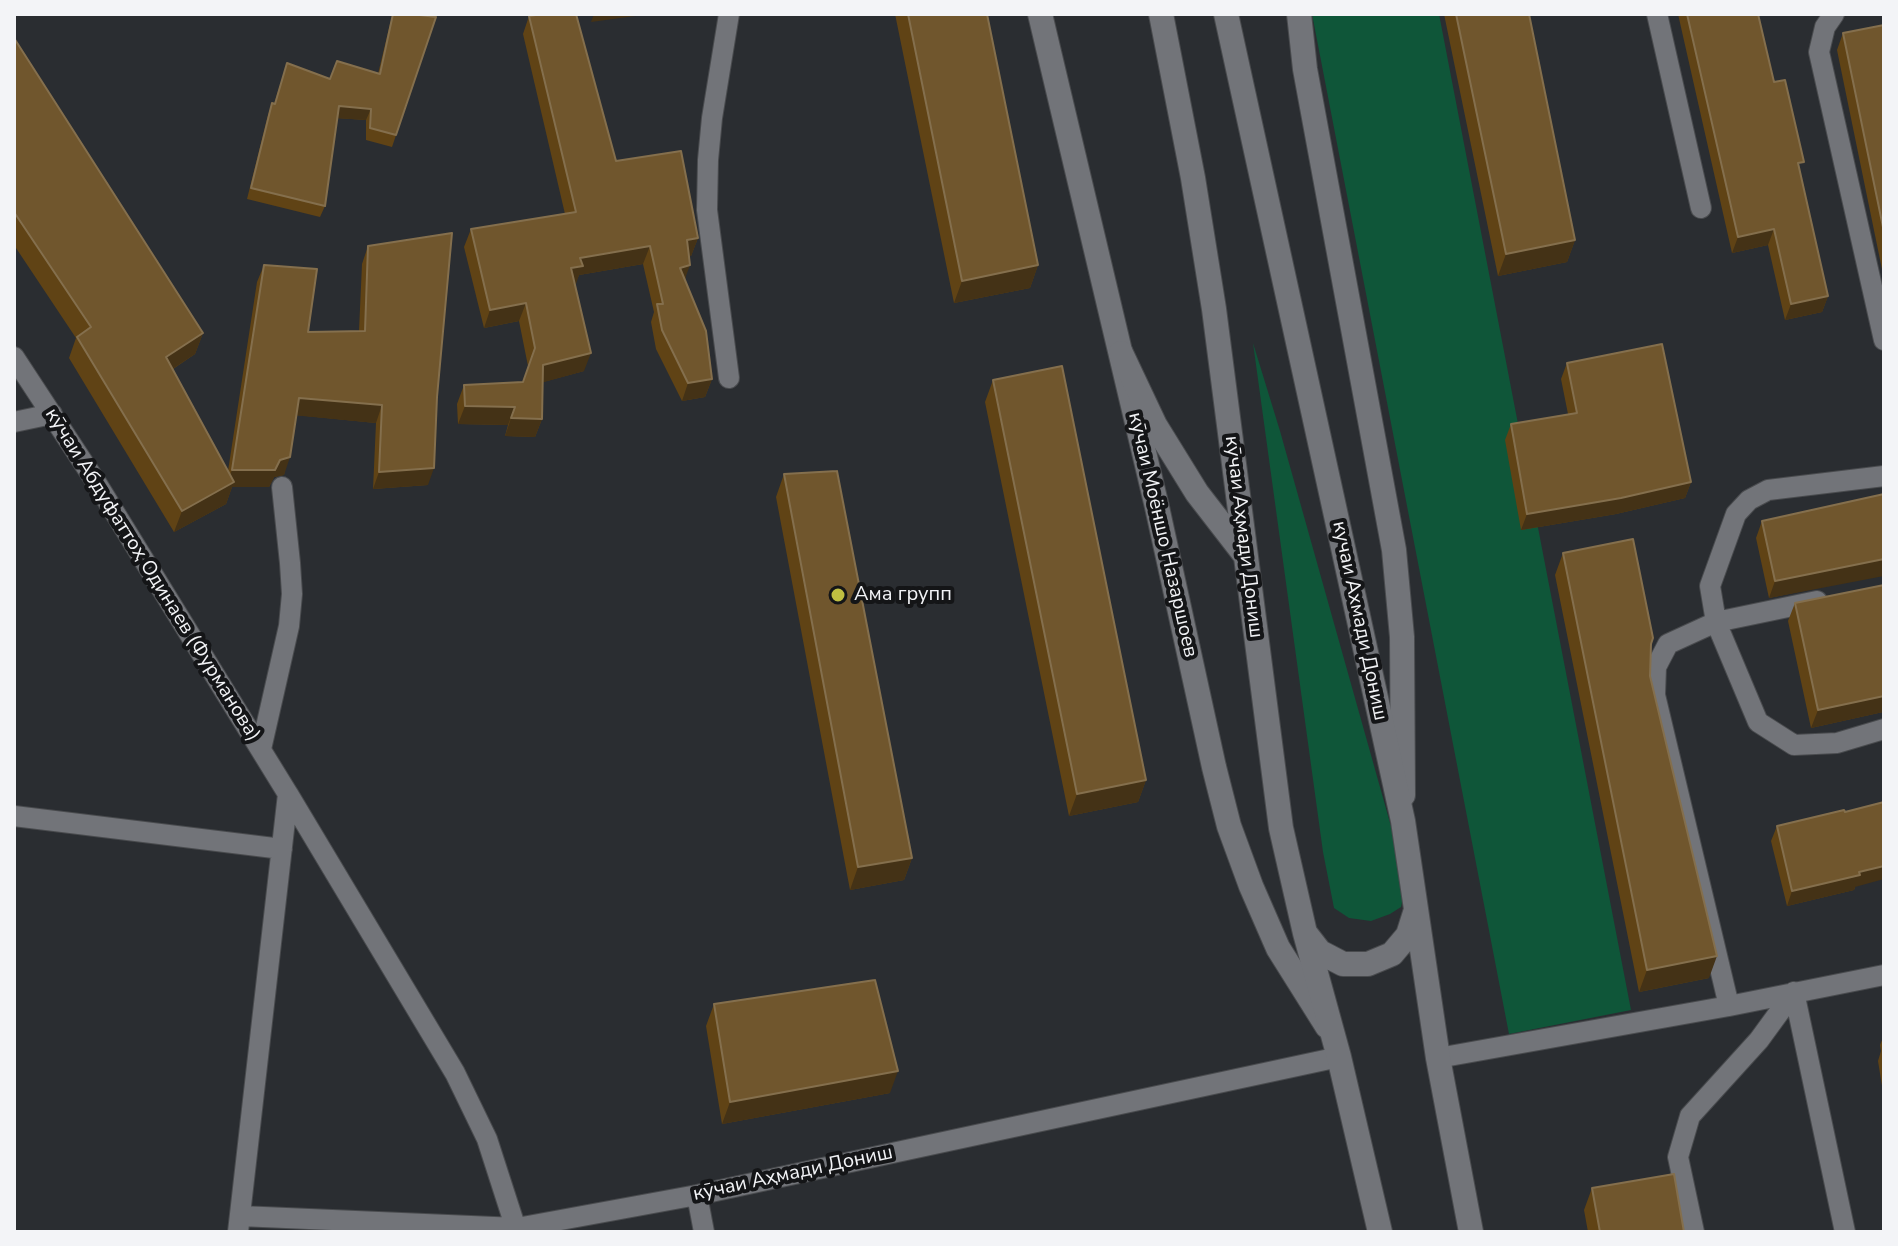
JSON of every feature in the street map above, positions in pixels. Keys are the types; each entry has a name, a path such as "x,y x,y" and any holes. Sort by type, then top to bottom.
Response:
{"street":[{"name":"кӯчаи Моёншо Назаршоев","path":"1040,14 1229,826 1278,948 1336,1047"},
{"name":"кӯчаи Аҳмади Дониш","path":"1161,14 1212,295 1281,828 1380,1232"},
{"name":"кучаи Ахмади Дониш","path":"1226,14 1403,821 1438,1058 1471,1232"},
{"path":"1299,14 1305,69 1394,550 1402,637 1403,821"},
{"path":"1121,353 1155,425 1188,479 1246,556"},
{"path":"1305,933 1320,952 1343,964 1368,964 1392,954 1408,935 1415,911"}],"lane":[{"path":"729,14 712,118 707,210 729,378"},
{"path":"1657,14 1701,208"},
{"path":"1834,14 1825,27 1819,52 1884,340"},
{"name":"кӯчаи Абдуфаттоҳ Одинаев (Фурманова)","path":"14,357 94,479 261,749 455,1073 487,1139 517,1230"},
{"path":"14,422 52,414"},
{"path":"1884,476 1768,490 1749,500 1736,514 1710,586 1716,622 1758,722 1794,745 1837,743 1884,729"},
{"path":"261,749 289,626 292,594 282,487"},
{"path":"1729,1006 1655,695 1656,667 1668,644 1716,622 1838,597"},
{"path":"239,1224 288,794"},
{"path":"14,816 282,849"},
{"path":"1438,1058 1884,975"},
{"path":"1694,1232 1678,1157 1690,1116 1759,1040 1794,992"},
{"path":"1794,992 1845,1232"},
{"name":"кӯчаи Аҳмади Дониш","path":"239,1224 517,1230 697,1195 1336,1047"},
{"path":"697,1195 704,1232"}],"green space":[{"path":"1312,14 1439,14 1631,1010 1509,1034"},
{"path":"1253,343 1394,837 1405,889 1401,907 1371,921 1349,918 1334,908 1323,852"}],"building":[{"path":"393,14 436,17 396,135 370,128 371,109 339,106 325,206 251,188 272,103 275,104 287,63 330,79 337,61 380,74"},
{"path":"576,14 616,161 681,151 698,238 687,240 690,265 680,268 706,331 712,379 688,383 662,330 657,304 663,304 650,246 580,258 583,266 571,268 591,353 543,365 542,419 511,418 515,407 465,406 464,385 523,382 535,348 526,303 490,310 471,229 576,212 529,16"},
{"path":"908,14 987,14 1038,265 962,281"},
{"path":"1456,14 1529,14 1575,240 1506,254"},
{"path":"1687,14 1758,14 1774,82 1785,80 1804,162 1798,163 1828,296 1791,304 1774,229 1738,237"},
{"path":"1884,25 1884,232 1843,33"},
{"path":"14,38 203,333 166,357 234,482 182,511 77,337 91,327 14,212"},
{"path":"452,233 437,397 434,468 379,472 382,405 299,398 290,457 280,460 275,470 232,470 264,265 317,269 308,332 365,331 368,246"},
{"path":"1662,344 1691,482 1527,514 1511,424 1577,413 1567,363"},
{"path":"1062,366 1146,780 1077,794 993,380"},
{"path":"837,471 912,858 858,867 784,474"},
{"path":"1884,494 1884,559 1775,581 1762,521"},
{"path":"1633,539 1653,638 1650,676 1717,956 1647,970 1563,553"},
{"path":"1884,585 1884,696 1818,710 1795,603"},
{"path":"1884,802 1884,866 1792,891 1777,826"},
{"path":"875,980 898,1071 730,1102 714,1004"},
{"path":"1674,1174 1684,1232 1600,1232 1592,1188"}],"place":[{"name":"Ама групп","path":"838,595"}]}
